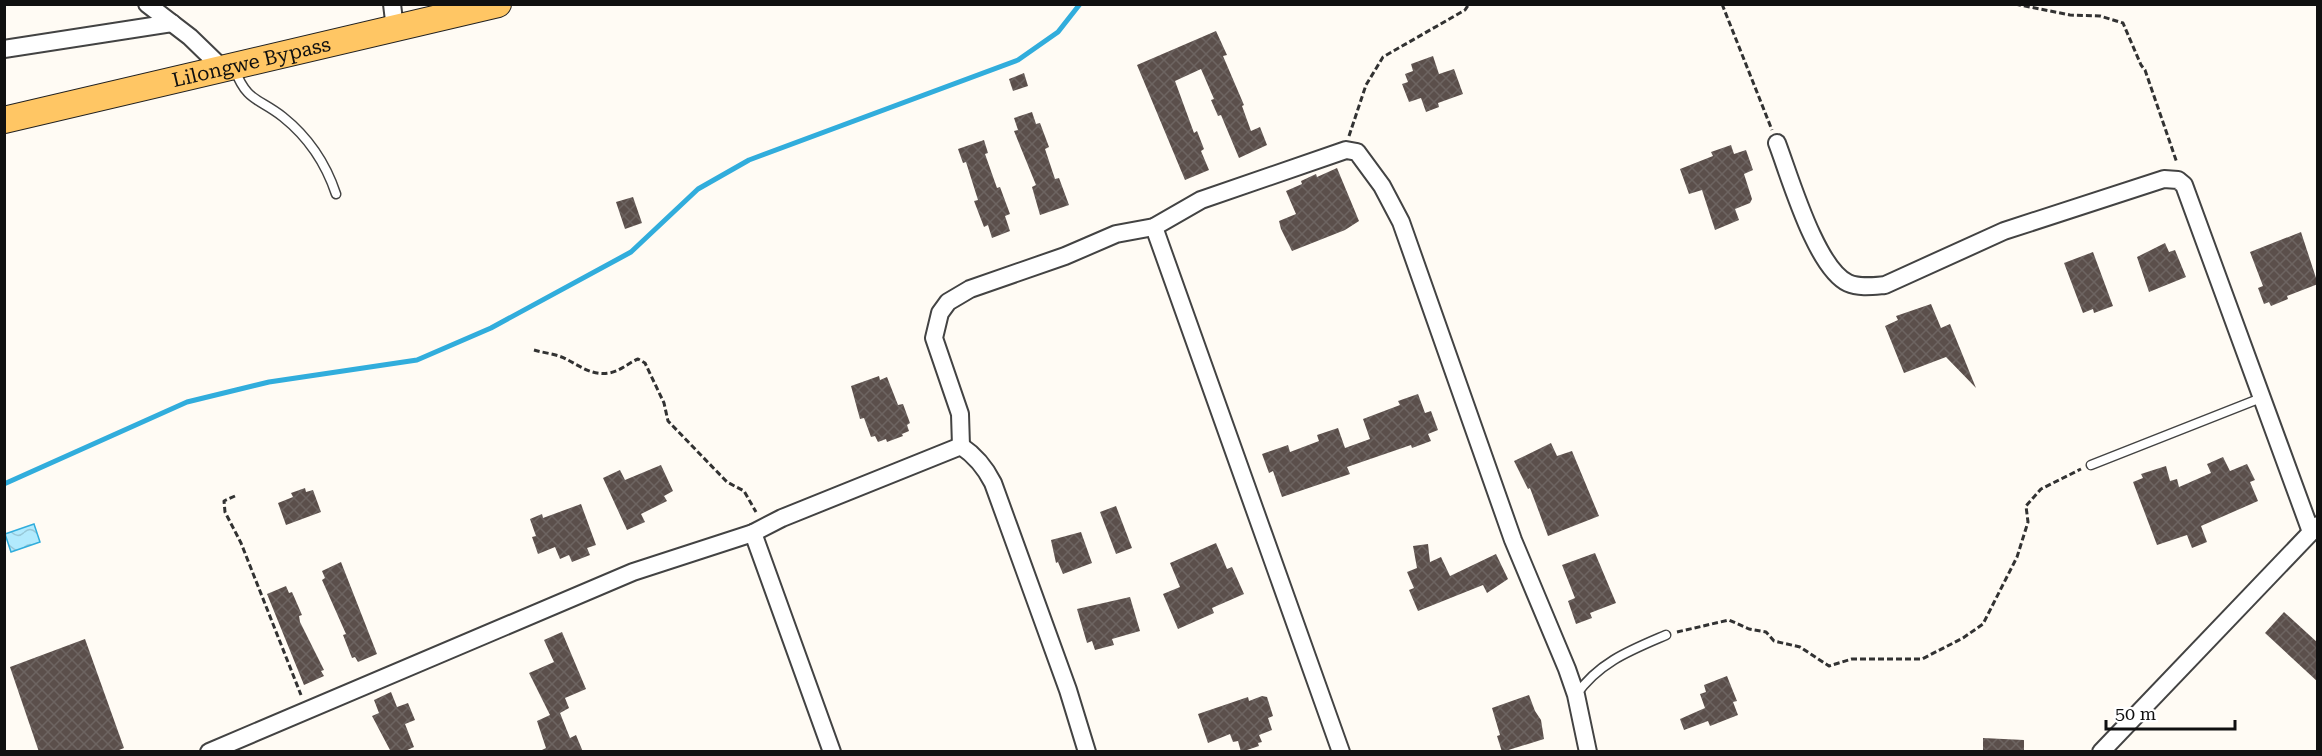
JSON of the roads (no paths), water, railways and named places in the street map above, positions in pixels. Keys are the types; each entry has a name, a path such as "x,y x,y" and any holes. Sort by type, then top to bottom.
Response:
{"main road":[{"name":"Lilongwe Bypass","path":"4,120 228,68 394,17 498,4"}],"street":[{"path":"147,4 228,68"},
{"path":"4,50 172,23"},
{"path":"1777,143 1822,257 1834,273 1849,284 1867,286 1885,285 2004,231 2164,178 2178,180 2184,184 2261,398 2314,529 2101,752"},
{"path":"1087,752 1068,690 993,483 985,468 961,446 960,414 934,338 940,313 948,302 970,290 1065,256 1116,234 1154,227 1201,200 1346,150 1357,152 1369,166 1401,222 1513,540 1576,694 1588,752"},
{"path":"1154,227 1341,752"},
{"path":"209,752 633,572 753,532 782,518 961,446"},
{"path":"753,532 832,752"}],"lane":[{"path":"228,68 253,99 286,119 321,158 336,194"},
{"path":"2091,465 2261,398"},
{"path":"1576,694 1587,680 1617,656 1666,635"}],"water":[{"path":"34,524 40,542 11,552 5,534"}],"waterway":[{"path":"4,484 187,402 269,382 417,360 491,328 631,252 698,189 749,160 1018,60 1058,32 1080,4"}]}
